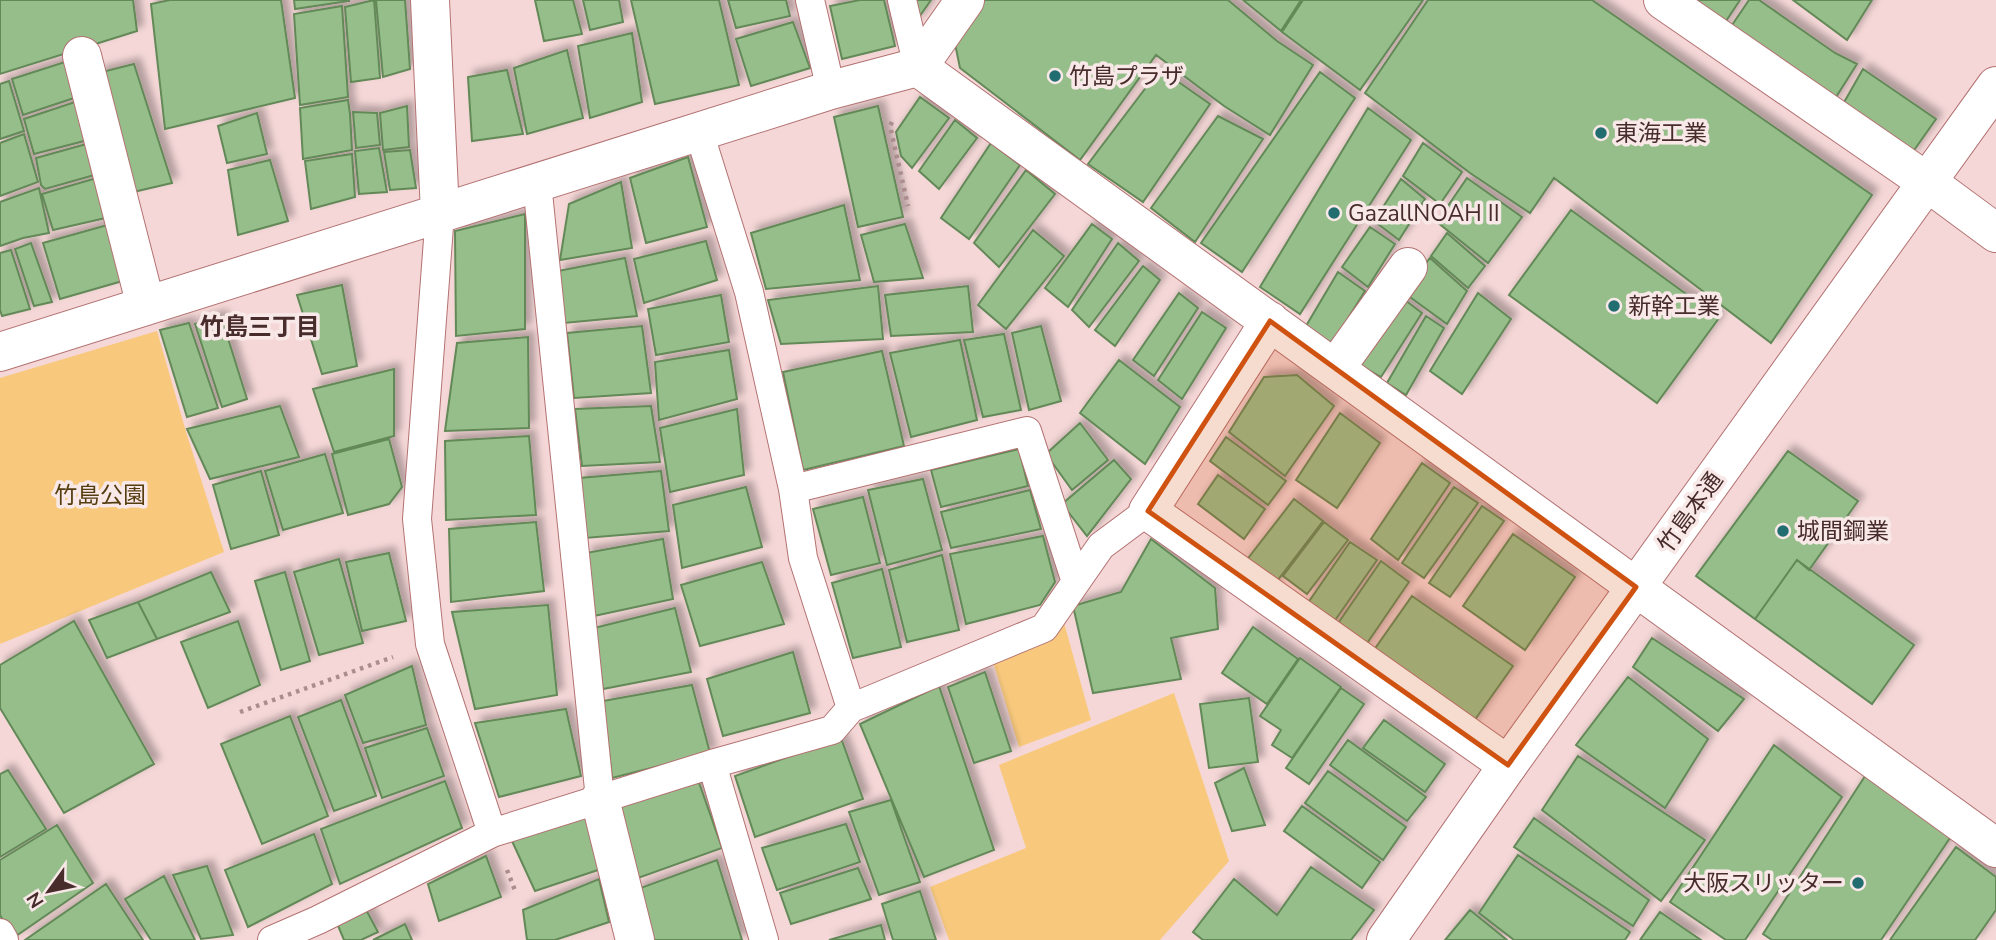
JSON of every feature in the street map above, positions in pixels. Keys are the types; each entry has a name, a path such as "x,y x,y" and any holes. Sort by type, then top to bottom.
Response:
{"street":[{"path":"430,0 440,213"},
{"path":"0,352 831,90 918,67 965,0"},
{"path":"1663,0 1927,182 1996,233"},
{"path":"82,56 146,306"},
{"path":"918,67 1996,848"},
{"name":"竹島本通","path":"1386,940 1508,765 1996,86"},
{"path":"1335,369 1408,267"},
{"path":"1270,321 1148,511 1508,765"},
{"path":"600,799 635,940"}],"lane":[{"path":"810,0 831,90"},
{"path":"902,0 918,67"},
{"path":"699,132 749,292 793,489 803,558 851,708"},
{"path":"537,183 600,799"},
{"path":"440,213 417,519 430,644 492,833"},
{"path":"793,489 1027,431 1076,582"},
{"path":"272,940 322,930 492,833 712,764 832,730 851,708 1044,628 1101,546 1148,511"},
{"path":"712,764 764,940"},
{"path":"0,933 4,940"}],"path":[{"path":"908,206 890,126 918,67"},
{"path":"240,712 430,644"}],"highlighted area":[{"path":"1270,321 1636,587 1508,765 1148,511"}],"green space":[{"name":"竹島公園","path":"157,331 224,552 0,644 0,378"},
{"path":"1063,619 1091,720 1019,747 993,662"},
{"path":"1174,693 1229,861 1160,940 949,940 930,887 1026,848 999,765"}],"building":[{"path":"0,0 133,0 137,31 0,74"},
{"path":"170,0 281,0 295,98 165,129 151,4"},
{"path":"294,0 349,0 349,1 295,9"},
{"path":"374,0 380,78 351,82 345,7"},
{"path":"376,0 405,0 410,69 383,77"},
{"path":"535,0 573,0 582,34 544,41"},
{"path":"583,0 619,0 623,22 590,30"},
{"path":"631,0 719,0 739,85 655,104"},
{"path":"728,0 786,0 790,16 736,28"},
{"path":"860,0 884,0 895,46 842,59 830,6"},
{"path":"909,0 931,0 915,23"},
{"name":"竹島プラザ","path":"979,0 1228,0 1277,41 1313,65 1270,135 1224,106 1156,55 1080,160 960,68 953,34"},
{"path":"1243,0 1301,0 1281,31"},
{"path":"1303,0 1423,0 1360,90 1282,32"},
{"name":"東海工業","path":"1428,0 1592,0 1872,195 1771,343 1554,178 1530,213 1470,173 1365,93"},
{"path":"1674,0 1740,0 1720,30"},
{"path":"1749,0 1759,0 1835,53 1857,64 1831,105 1726,34"},
{"path":"1793,0 1872,0 1847,40"},
{"path":"342,6 348,97 300,105 294,14"},
{"path":"793,22 810,68 751,86 736,39"},
{"path":"632,33 642,102 590,118 578,46"},
{"path":"567,50 583,118 527,134 514,68"},
{"path":"68,61 77,97 23,115 12,79"},
{"path":"134,64 172,183 129,193 98,73"},
{"path":"1160,69 1210,104 1143,202 1088,164"},
{"path":"1863,69 1936,119 1910,156 1838,113"},
{"path":"507,70 523,134 472,141 468,77"},
{"path":"1320,72 1355,98 1242,272 1201,243"},
{"path":"9,81 24,131 0,139 0,84"},
{"path":"920,97 949,118 912,168 901,156 896,132"},
{"path":"348,100 352,150 303,159 300,108"},
{"path":"78,101 88,140 34,154 24,119"},
{"path":"407,106 409,147 383,150 380,113"},
{"path":"878,106 903,217 858,227 834,117"},
{"name":"GazallNOAH II","path":"1368,108 1411,140 1300,314 1260,287"},
{"path":"353,112 377,113 380,145 356,148"},
{"path":"257,113 267,154 227,163 218,126"},
{"path":"1218,116 1263,139 1195,242 1151,208"},
{"path":"955,120 977,138 939,189 919,171"},
{"path":"24,134 38,182 0,196 0,143"},
{"path":"90,143 98,174 45,189 41,185 36,158"},
{"path":"991,143 1020,165 969,239 941,218"},
{"path":"1423,143 1462,172 1440,204 1403,176"},
{"path":"379,148 387,192 359,194 355,151"},
{"path":"410,150 416,188 390,190 384,152"},
{"path":"352,154 355,197 311,209 305,161"},
{"path":"688,157 707,227 646,243 630,178"},
{"path":"270,160 288,221 238,235 228,170"},
{"path":"1026,170 1055,194 999,267 974,243"},
{"path":"100,177 110,217 53,230 42,194"},
{"path":"1467,178 1522,217 1488,263 1437,222"},
{"path":"1401,179 1425,199 1399,240 1374,221"},
{"path":"621,182 632,248 560,260 569,204"},
{"path":"39,188 49,233 0,246 0,202"},
{"path":"844,205 860,280 766,289 751,233"},
{"name":"新幹工業","path":"1571,210 1719,318 1657,403 1509,295"},
{"path":"525,214 525,329 456,336 455,231"},
{"path":"111,224 126,280 60,299 43,243"},
{"path":"905,224 923,278 874,282 861,235"},
{"path":"1092,224 1112,239 1068,307 1045,288"},
{"path":"1370,227 1395,244 1368,287 1342,267"},
{"path":"1033,230 1064,256 1006,329 978,305"},
{"path":"1447,233 1485,266 1468,288 1431,256"},
{"path":"706,241 717,280 644,303 634,259"},
{"path":"31,243 52,302 34,306 15,249"},
{"path":"1118,243 1139,261 1089,327 1072,310"},
{"path":"11,250 30,309 2,316 0,253"},
{"path":"625,258 637,316 564,323 558,271"},
{"path":"1430,258 1467,291 1447,324 1403,292"},
{"path":"1143,266 1160,280 1115,346 1095,330"},
{"path":"1338,272 1365,291 1332,344 1306,326"},
{"path":"342,285 357,366 322,374 297,295"},
{"path":"878,286 883,339 781,344 768,300"},
{"path":"968,286 973,332 891,336 885,295"},
{"path":"1179,293 1198,308 1154,376 1133,360"},
{"path":"1478,293 1511,319 1462,394 1430,371"},
{"path":"721,295 729,342 656,355 648,309"},
{"path":"1401,297 1422,313 1381,377 1356,363"},
{"path":"1202,312 1226,328 1182,399 1158,380"},
{"path":"221,316 247,399 222,407 195,324"},
{"path":"1426,316 1444,328 1406,395 1387,383"},
{"path":"189,323 218,408 187,417 160,330"},
{"path":"642,326 651,393 574,398 567,333"},
{"path":"1041,326 1061,401 1029,410 1012,333"},
{"path":"1004,334 1021,410 983,417 964,340"},
{"path":"528,337 529,428 445,431 457,343"},
{"path":"960,340 977,420 911,437 890,353"},
{"path":"729,350 737,399 659,420 655,362"},
{"path":"882,351 904,446 803,470 783,372"},
{"path":"1119,360 1180,407 1145,464 1080,413"},
{"path":"394,369 394,436 334,452 313,389"},
{"path":"1297,375 1334,406 1285,476 1229,432 1264,377"},
{"path":"280,406 299,457 210,479 187,429"},
{"path":"651,406 660,462 582,466 575,409"},
{"path":"737,409 744,475 670,492 660,428"},
{"path":"1340,413 1380,443 1337,508 1296,480"},
{"path":"1080,423 1108,460 1072,490 1046,454"},
{"path":"529,436 536,515 446,520 445,441"},
{"path":"1226,437 1286,481 1268,505 1210,461"},
{"path":"389,439 402,487 389,504 348,515 332,454"},
{"path":"1019,449 1028,486 941,507 931,470"},
{"name":"城間鋼業","path":"1788,451 1858,501 1809,570 1797,560 1755,619 1696,576"},
{"path":"325,454 343,513 283,530 265,471"},
{"path":"1114,460 1131,479 1087,536 1062,504"},
{"path":"1422,463 1450,483 1398,560 1371,539"},
{"path":"261,471 279,535 231,549 213,485"},
{"path":"661,471 669,531 585,538 579,478"},
{"path":"1218,475 1265,509 1244,539 1198,504"},
{"path":"923,479 942,550 887,565 868,490"},
{"path":"746,487 762,547 682,568 673,505"},
{"path":"1454,487 1478,503 1424,578 1402,563"},
{"path":"1030,490 1041,529 951,548 941,512"},
{"path":"863,497 880,563 831,575 813,509"},
{"path":"1294,499 1323,521 1271,589 1242,566"},
{"path":"1482,506 1504,521 1450,597 1429,583"},
{"path":"536,522 544,591 451,602 449,529"},
{"path":"1324,522 1348,540 1307,594 1283,576"},
{"path":"1513,534 1575,577 1525,650 1463,606"},
{"path":"1043,536 1055,582 1040,605 966,624 950,554"},
{"path":"663,539 673,599 594,616 586,553"},
{"path":"1151,539 1215,588 1218,629 1171,638 1181,679 1093,693 1073,606 1121,592"},
{"path":"1350,542 1377,560 1329,629 1303,610"},
{"path":"389,553 406,621 362,631 346,562"},
{"path":"942,555 959,630 907,642 889,570"},
{"path":"339,559 363,643 319,655 294,572"},
{"path":"1797,560 1914,645 1872,704 1755,619"},
{"path":"1381,561 1409,582 1361,652 1332,632"},
{"path":"762,562 784,624 700,646 681,585"},
{"path":"882,569 901,647 853,658 832,583"},
{"path":"211,572 230,612 157,639 138,602"},
{"path":"285,572 310,661 281,670 255,581"},
{"path":"1412,596 1513,666 1469,728 1369,657"},
{"path":"138,602 157,639 107,658 89,620"},
{"path":"548,605 557,695 475,709 452,612"},
{"path":"675,608 691,672 603,689 594,628"},
{"path":"74,621 154,764 64,813 0,708 0,665"},
{"path":"238,621 260,685 208,708 181,642"},
{"path":"1253,627 1298,659 1267,704 1222,673"},
{"path":"1652,638 1744,699 1718,731 1633,667"},
{"path":"793,652 810,713 723,736 707,679"},
{"path":"1300,658 1341,687 1292,758 1272,745 1281,730 1260,716"},
{"path":"412,666 426,725 363,743 345,695"},
{"path":"985,672 1011,751 974,763 948,687"},
{"path":"1628,677 1708,739 1665,808 1576,745"},
{"path":"692,685 710,753 612,778 603,701"},
{"path":"939,686 994,850 924,877 860,724"},
{"path":"1341,688 1364,704 1309,784 1286,768"},
{"path":"1249,698 1258,762 1209,768 1200,704"},
{"path":"341,700 376,796 334,811 298,717"},
{"path":"566,709 581,776 499,797 475,723"},
{"path":"290,716 328,816 262,844 221,744"},
{"path":"1384,720 1445,764 1425,792 1363,748"},
{"path":"427,728 444,776 382,798 365,748"},
{"path":"841,738 863,799 755,837 735,776"},
{"path":"1348,740 1426,797 1407,821 1330,765"},
{"path":"1774,745 1842,797 1745,940 1726,940 1670,902"},
{"path":"1578,756 1705,840 1661,901 1542,810"},
{"path":"1244,768 1265,825 1232,831 1215,783"},
{"path":"8,770 46,829 0,857 0,774"},
{"path":"1328,771 1406,827 1383,860 1305,803"},
{"name":"大阪スリッター","path":"1865,776 1954,832 1881,940 1772,940 1763,934"},
{"path":"697,777 722,848 638,878 617,807"},
{"path":"445,781 462,828 340,884 321,829"},
{"path":"891,800 920,882 879,895 849,812"},
{"path":"1302,806 1380,862 1362,888 1284,831"},
{"path":"588,814 601,869 535,891 512,841"},
{"path":"1534,818 1649,900 1633,926 1514,847"},
{"path":"846,824 860,862 777,890 762,848"},
{"path":"57,825 93,883 13,938 0,915 0,860"},
{"path":"314,834 332,884 248,927 225,870"},
{"path":"1956,847 1996,877 1996,910 1975,940 1890,940"},
{"path":"1518,855 1630,932 1625,940 1514,940 1479,913"},
{"path":"486,856 501,897 439,921 428,884"},
{"path":"717,860 742,940 651,940 635,890"},
{"path":"207,866 233,935 201,939 173,875"},
{"path":"1311,867 1374,910 1351,940 1203,940 1193,932 1234,879 1277,915"},
{"path":"858,868 871,899 791,924 780,893"},
{"path":"164,876 195,940 151,940 125,899"},
{"path":"599,879 609,922 555,940 527,940 523,910"},
{"path":"106,884 143,940 25,940"},
{"path":"920,891 936,940 893,940 882,904"},
{"path":"364,906 378,932 361,940 344,940 336,921"},
{"path":"1470,910 1507,940 1445,940"},
{"path":"1660,912 1701,940 1640,940"},
{"path":"405,924 412,940 373,940"},
{"path":"881,925 885,940 829,940"}],"place":[{"name":"竹島プラザ","path":"1055,76"},
{"name":"東海工業","path":"1601,133"},
{"name":"GazallNOAH II","path":"1334,213"},
{"name":"新幹工業","path":"1614,306"},
{"name":"城間鋼業","path":"1783,531"},
{"name":"大阪スリッター","path":"1858,883"}],"district":[{"name":"竹島三丁目","path":"260,327"}]}
